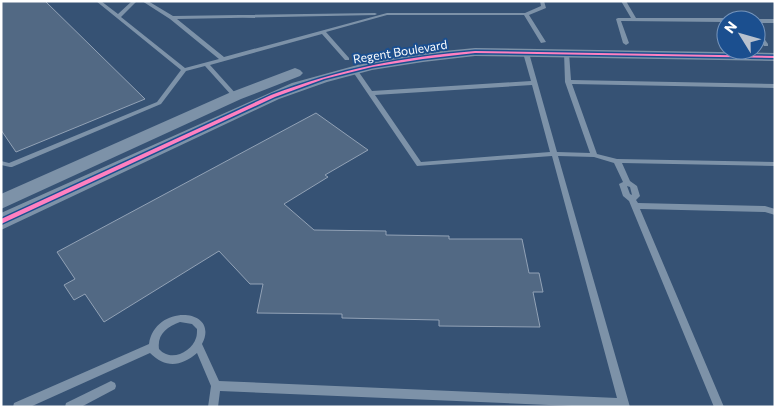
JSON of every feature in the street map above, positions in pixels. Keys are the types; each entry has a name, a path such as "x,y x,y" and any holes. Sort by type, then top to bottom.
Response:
{"street":[{"name":"Regent Boulevard","path":"1,222 273,96 378,52 453,42 716,44"},
{"name":"Regent Boulevard","path":"1,202 235,96 295,73 350,64 475,52 566,53 768,48"}],"lane":[{"path":"98,1 184,70"},
{"path":"118,17 135,1"},
{"path":"144,1 172,18 224,59"},
{"path":"172,18 387,14 526,14 544,7 542,1"},
{"path":"623,1 634,19"},
{"path":"1,163 10,164 159,103 184,70 387,14"},
{"path":"526,14 543,42"},
{"path":"626,43 618,19 716,20"},
{"path":"322,32 350,64 419,164 554,154 594,155 617,162 775,164"},
{"path":"216,386 625,405 526,53"},
{"path":"566,53 568,82 594,155"},
{"path":"206,64 235,96"},
{"path":"568,82 775,86"},
{"path":"371,93 535,83"},
{"path":"617,162 627,183 623,184 627,196 634,202 718,407"},
{"path":"634,202 765,209 775,212"},
{"path":"180,318 195,320 200,324 202,338 198,345 186,356 171,360 158,356 154,347 154,338 164,325 180,318"},
{"path":"198,345 216,386 213,407"},
{"path":"18,407 154,347"},
{"path":"70,407 111,386"}],"building":[{"path":"1,1 45,1 145,99 16,152 1,130"},
{"path":"316,113 368,150 325,175 328,177 284,204 314,230 386,231 386,235 449,236 449,239 522,239 529,273 539,273 543,292 533,292 540,327 439,326 439,320 342,318 342,314 257,313 263,284 250,284 219,251 104,322 85,294 74,300 64,285 75,279 57,252"}],"cycle path":[{"path":"1,222 273,96 322,78 372,66 423,57 475,52 775,57"}]}
